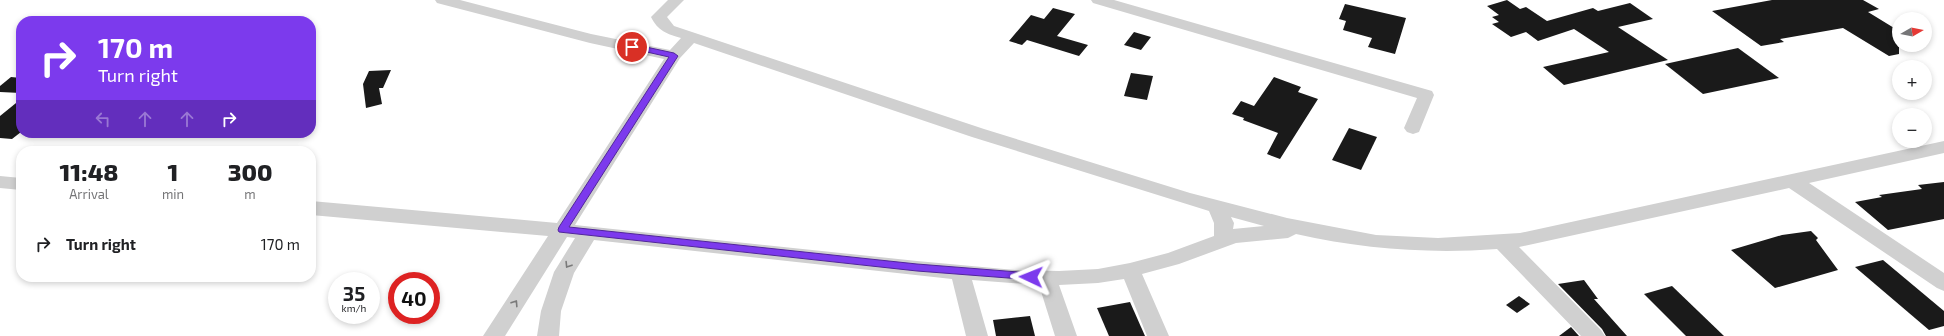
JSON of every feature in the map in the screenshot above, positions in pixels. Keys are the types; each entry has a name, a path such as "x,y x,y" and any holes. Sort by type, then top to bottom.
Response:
{"street":[{"path":"442,0 590,38 674,56"},
{"path":"677,0 664,11 660,17 662,23 669,29 965,129 1098,171 1250,216 1358,239 1398,243 1476,245 1502,242 1558,232 1944,147"},
{"path":"1098,0 1426,95 1413,128"},
{"path":"494,336 674,56 691,36"},
{"path":"1792,181 1944,283"},
{"path":"0,182 16,184"},
{"path":"1216,206 1224,223 1223,239"},
{"path":"316,208 589,232 960,272 1046,277 1098,276 1130,270 1172,259 1223,239 1244,234 1277,231 1323,232"},
{"path":"548,336 551,311 564,272 589,232"},
{"path":"1502,242 1594,336"},
{"path":"1130,270 1158,336"},
{"path":"960,272 977,336"},
{"path":"1046,277 1066,336"}],"building":[{"path":"1507,0 1520,9 1526,7 1547,21 1593,8 1598,11 1630,3 1653,19 1618,27 1668,60 1564,85 1543,67 1609,52 1574,29 1538,41 1526,32 1511,37 1492,24 1499,22 1492,17 1499,15 1487,6"},
{"path":"1772,0 1863,0 1879,9 1868,12 1892,27 1892,52 1899,52 1899,54 1889,56 1843,28 1780,39 1784,42 1761,46 1712,11"},
{"path":"1345,4 1406,18 1395,54 1368,47 1372,38 1343,30 1346,21 1339,19"},
{"path":"1053,8 1075,14 1057,36 1088,45 1079,56 1027,40 1022,45 1009,41 1031,15 1044,19"},
{"path":"1134,32 1151,37 1141,50 1124,45"},
{"path":"1738,48 1779,78 1703,94 1665,64"},
{"path":"391,70 383,88 379,88 382,104 366,108 363,84 369,71"},
{"path":"1131,73 1153,76 1147,100 1124,96"},
{"path":"11,77 16,78 16,93 0,92 0,86"},
{"path":"1274,77 1301,87 1298,92 1318,99 1280,159 1267,154 1278,133 1243,120 1244,118 1232,114 1241,101 1254,106"},
{"path":"16,103 16,136 12,139 0,138 0,116"},
{"path":"1349,128 1377,137 1361,170 1332,160"},
{"path":"1944,182 1944,219 1888,230 1855,202 1882,197 1879,195 1922,189 1918,185"},
{"path":"1811,231 1818,238 1816,240 1838,270 1775,288 1731,250 1782,235"},
{"path":"1883,260 1944,311 1944,326 1929,330 1855,267"},
{"path":"1584,280 1598,299 1594,299 1627,336 1606,336 1602,329 1558,284"},
{"path":"1672,286 1724,336 1686,336 1644,294"},
{"path":"1519,296 1530,304 1517,313 1506,305"},
{"path":"1130,302 1145,336 1109,336 1097,308"},
{"path":"1030,316 1035,336 996,336 993,320"},
{"path":"1571,327 1579,336 1559,336"}],"route":[{"path":"632,47 674,56 562,230 917,268 1015,277 1031,277"}]}
